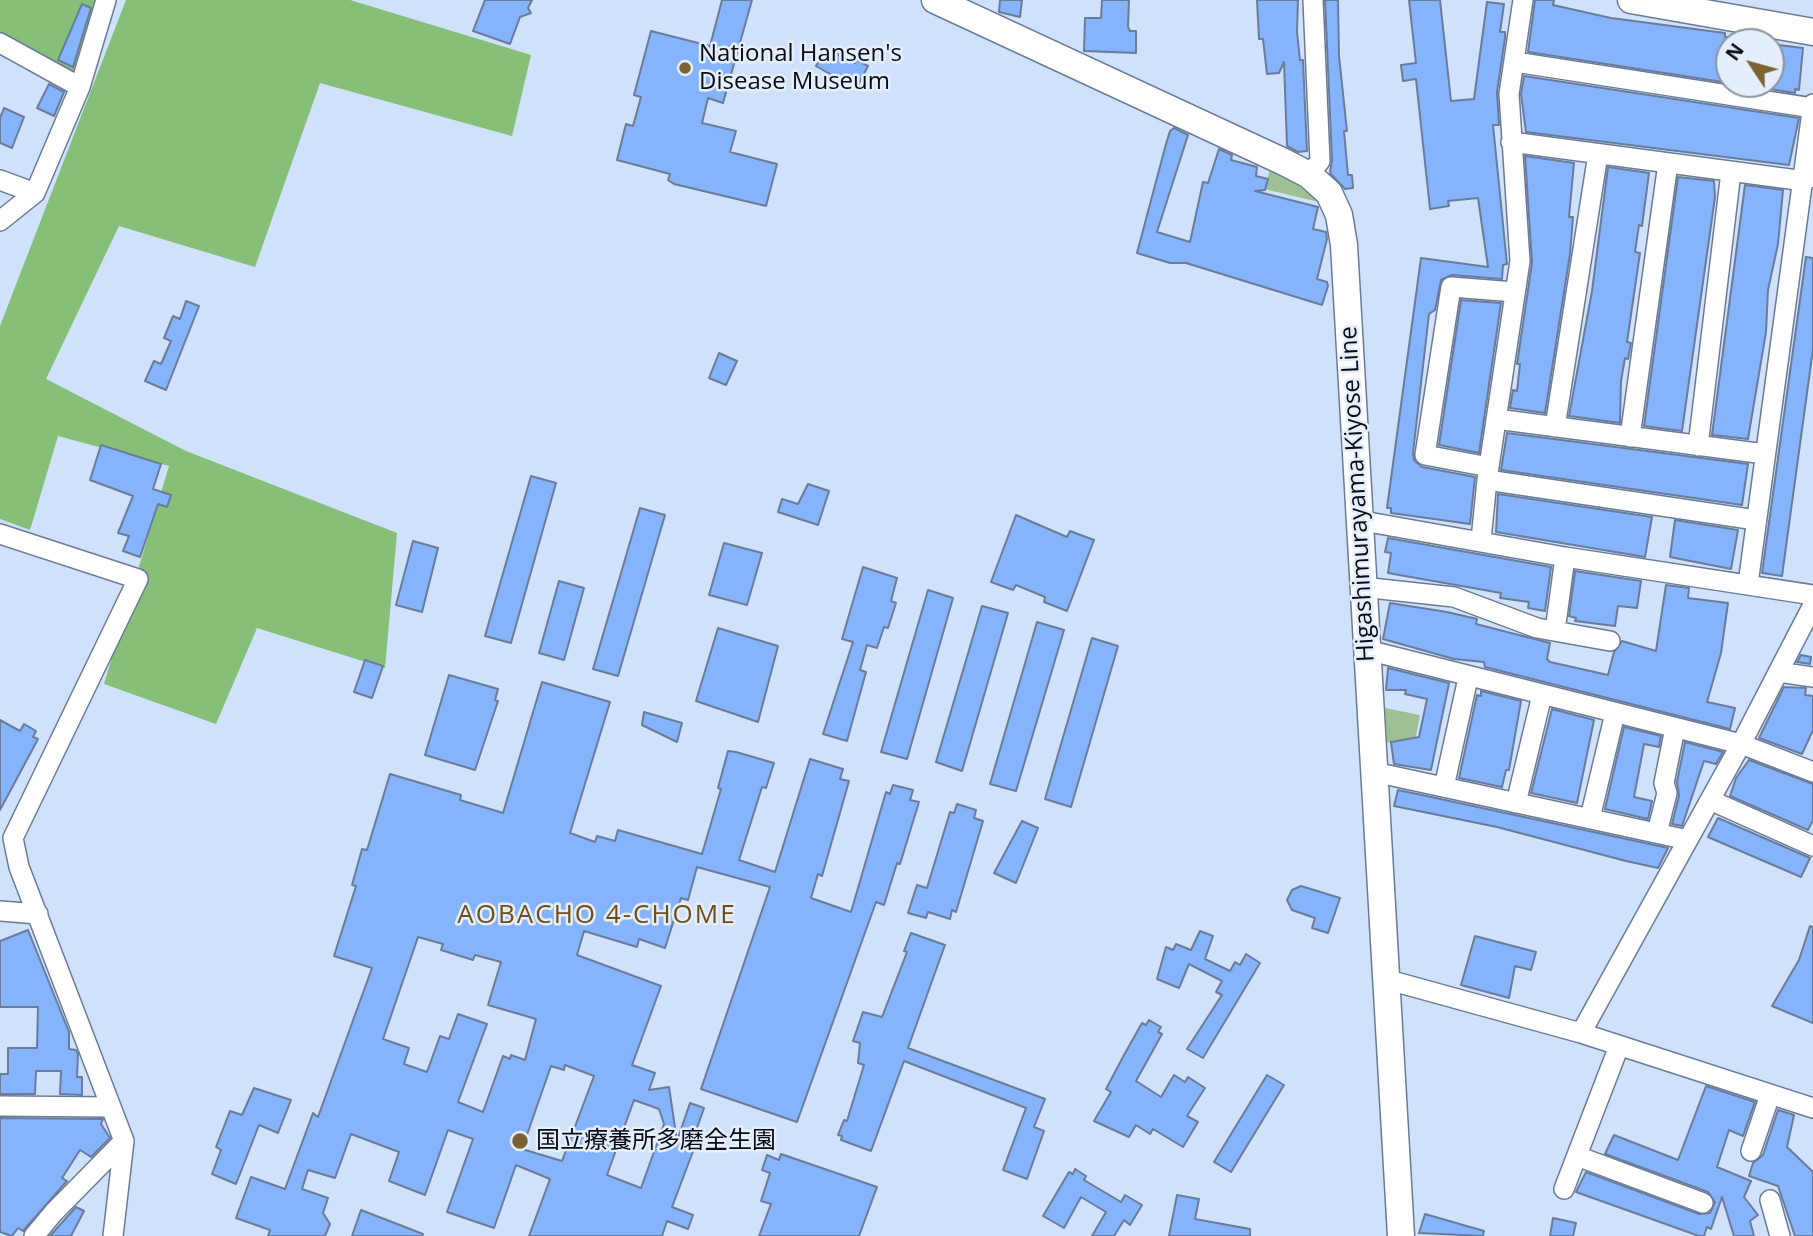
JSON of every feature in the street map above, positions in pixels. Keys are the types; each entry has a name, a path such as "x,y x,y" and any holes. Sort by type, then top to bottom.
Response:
{"main road":[{"name":"Higashimurayama-Kiyose Line","path":"934,0 1309,175 1329,193 1339,215 1344,245 1357,520 1401,1236"},
{"path":"1631,0 1813,32"}],"street":[{"path":"0,221 34,192 80,87 106,0"},
{"path":"1309,175 1320,161 1313,0"},
{"path":"1481,540 1488,473 1520,261 1509,94 1523,0"},
{"path":"0,43 80,87"},
{"path":"1515,62 1813,106 1805,181 1748,584"},
{"path":"1511,142 1805,181"},
{"path":"1555,427 1598,154"},
{"path":"1630,437 1668,163"},
{"path":"1699,446 1731,172"},
{"path":"0,180 34,192"},
{"path":"1516,292 1451,287 1425,455 1488,473 1756,520"},
{"path":"1496,419 1765,454"},
{"path":"1357,520 1565,557 1813,595"},
{"path":"3,540 138,579 13,838 19,867 124,1141 113,1236"},
{"path":"1555,631 1565,557"},
{"path":"1362,586 1454,597 1555,631 1610,641"},
{"path":"1581,1033 1741,744 1813,605"},
{"path":"1367,650 1468,678 1741,744 1813,772"},
{"path":"1778,672 1813,677"},
{"path":"1444,787 1468,678"},
{"path":"1516,803 1542,695"},
{"path":"1590,818 1615,713"},
{"path":"1657,833 1667,793 1664,783 1675,728"},
{"path":"1374,772 1688,839"},
{"path":"1710,800 1813,846"},
{"path":"0,911 38,914"},
{"path":"1385,979 1581,1033 1813,1108"},
{"path":"1564,1189 1619,1046"},
{"path":"1751,1151 1770,1095"},
{"path":"0,1106 110,1107"},
{"path":"34,1236 124,1141"},
{"path":"1577,1156 1703,1203"},
{"path":"1770,1200 1780,1236"}],"green space":[{"path":"0,0 100,0 73,83 0,38"},
{"path":"126,0 350,0 531,55 512,136 320,83 255,267 119,226 46,379 186,451 397,533 385,668 257,628 216,724 104,684 169,466 58,436 30,530 0,519 0,326"},
{"path":"1270,170 1289,178 1319,202 1264,189"},
{"path":"1385,708 1420,715 1414,746 1387,742"}],"building":[{"path":"485,0 532,0 528,8 531,13 520,17 510,44 473,31"},
{"path":"722,0 752,0 723,103 708,98 702,123 736,131 730,152 777,164 766,206 674,184 668,180 670,174 617,160 626,124 633,126 641,97 634,95 651,31 710,46"},
{"path":"1000,0 1022,0 1020,17 999,12"},
{"path":"1102,0 1129,0 1128,27 1130,31 1136,31 1136,53 1084,51 1085,18 1101,18"},
{"path":"1257,0 1298,0 1297,32 1300,60 1303,60 1307,151 1298,152 1287,146 1284,62 1279,73 1267,74 1263,39 1259,39"},
{"path":"1325,0 1338,0 1339,56 1347,131 1344,131 1348,175 1352,175 1353,188 1345,189 1330,173 1332,160"},
{"path":"1409,0 1440,0 1451,101 1474,99 1487,2 1504,4 1500,32 1505,32 1505,38 1497,92 1499,125 1493,125 1507,264 1503,265 1502,279 1452,275 1441,280 1435,310 1429,314 1413,453 1414,460 1422,467 1475,477 1470,524 1391,513 1391,508 1387,508 1421,258 1488,267 1478,198 1448,201 1449,206 1430,209 1416,79 1403,81 1401,65 1416,63"},
{"path":"1535,0 1554,0 1553,5 1611,18 1715,32 1715,81 1528,52"},
{"path":"82,4 91,8 73,67 58,60"},
{"path":"1785,46 1803,48 1799,90 1795,89 1795,93 1785,91"},
{"path":"825,48 855,63 857,60 868,66 856,89 816,66"},
{"path":"1524,76 1799,118 1789,165 1526,132 1521,94"},
{"path":"49,84 64,92 54,116 37,108"},
{"path":"4,108 24,117 12,148 0,143 0,118"},
{"path":"1174,128 1188,135 1157,232 1190,242 1203,182 1208,183 1219,149 1232,155 1231,160 1257,167 1256,176 1268,179 1265,190 1255,191 1318,207 1313,229 1326,232 1327,239 1317,279 1327,282 1328,286 1322,305 1186,263 1170,263 1137,253 1166,144 1170,131"},
{"path":"1525,156 1574,163 1569,217 1573,217 1570,254 1545,413 1510,408 1513,390 1517,391 1520,364 1517,364 1532,263"},
{"path":"1608,167 1649,173 1642,226 1639,225 1635,252 1640,253 1627,342 1631,343 1621,381 1620,423 1569,416 1592,291"},
{"path":"1678,177 1714,181 1715,197 1682,431 1644,426"},
{"path":"1745,185 1783,190 1778,244 1768,290 1766,332 1748,439 1712,435"},
{"path":"1806,257 1813,258 1813,349 1782,576 1762,573"},
{"path":"1461,300 1501,303 1479,453 1439,445"},
{"path":"186,301 199,306 166,390 145,381 154,361 161,364 171,341 164,338 173,316 180,319"},
{"path":"719,353 737,361 726,385 709,378"},
{"path":"1507,433 1748,464 1742,505 1501,470"},
{"path":"101,445 161,464 153,489 171,495 167,507 158,504 140,557 123,551 129,536 118,533 133,496 90,480"},
{"path":"531,476 556,483 511,643 485,636"},
{"path":"808,484 829,491 818,525 778,512 782,499 798,504"},
{"path":"1498,494 1652,517 1645,557 1496,532"},
{"path":"640,508 665,515 618,676 593,669"},
{"path":"1016,515 1067,537 1070,531 1094,540 1067,611 1044,602 1045,597 1016,585 1013,590 991,582"},
{"path":"1675,520 1738,530 1731,569 1670,557"},
{"path":"1388,538 1551,567 1545,611 1528,608 1529,602 1500,598 1501,593 1388,573 1391,553 1385,552"},
{"path":"413,541 438,548 422,612 396,605"},
{"path":"724,543 762,553 747,605 709,595"},
{"path":"863,567 897,578 891,601 896,603 888,628 884,627 877,648 867,645 860,670 866,672 847,741 823,734 853,642 842,639"},
{"path":"1575,571 1641,581 1637,608 1618,606 1615,626 1575,621 1576,618 1569,616"},
{"path":"559,581 584,588 564,660 539,653"},
{"path":"1666,585 1689,588 1688,598 1728,603 1721,653 1707,702 1735,708 1730,729 1485,667 1484,662 1454,659 1383,639 1390,603 1447,612 1477,619 1476,624 1550,643 1547,659 1550,662 1608,675 1614,652 1622,641 1656,651"},
{"path":"928,590 953,598 907,759 881,752"},
{"path":"982,606 1008,613 962,771 936,762"},
{"path":"1037,622 1064,630 1016,791 990,784"},
{"path":"718,628 778,646 758,722 696,701"},
{"path":"1092,638 1118,646 1071,807 1045,799"},
{"path":"1801,655 1811,657 1810,664 1797,662"},
{"path":"365,660 383,666 372,698 354,692"},
{"path":"1388,668 1449,683 1431,770 1394,764 1391,742 1419,737 1427,699 1405,694 1406,690 1386,690"},
{"path":"449,675 498,689 495,700 498,701 475,770 425,755"},
{"path":"542,682 610,702 570,833 595,842 597,836 615,841 618,830 702,854 721,789 718,788 728,751 736,752 774,763 766,788 762,787 739,860 775,872 810,759 843,769 840,779 849,781 822,876 818,874 811,898 851,912 886,792 890,794 893,785 913,790 910,800 919,802 884,905 876,902 797,1122 701,1089 770,887 697,867 688,900 681,898 665,948 639,939 637,947 584,931 577,955 661,986 632,1065 655,1073 649,1090 669,1087 677,1141 690,1103 704,1108 691,1145 695,1146 672,1207 693,1215 688,1229 667,1221 662,1236 529,1236 550,1179 516,1165 494,1228 447,1212 473,1139 448,1130 425,1195 389,1181 399,1152 351,1134 335,1178 308,1170 302,1189 328,1198 323,1213 330,1224 325,1236 268,1236 270,1230 236,1218 251,1177 285,1189 313,1113 318,1117 372,968 334,956 356,886 352,885 362,849 367,850 390,774 461,795 460,800 503,813","holes":["418,937 443,944 441,950 473,960 475,955 501,962 488,1005 536,1019 525,1060 511,1055 510,1059 503,1056 483,1112 458,1102 487,1024 458,1014 449,1039 440,1036 427,1072 404,1064 409,1048 383,1039","565,1065 594,1076 562,1161 522,1149 551,1066 564,1070","634,1100 659,1109 664,1124 641,1188 607,1175"]},
{"path":"1784,687 1806,688 1805,695 1813,696 1813,730 1802,754 1759,738"},
{"path":"1481,691 1521,701 1509,770 1506,770 1502,787 1459,778 1477,695 1481,696"},
{"path":"1552,709 1594,720 1577,803 1531,793"},
{"path":"644,712 682,723 677,742 642,725"},
{"path":"0,720 20,731 24,724 36,731 33,737 38,739 0,810"},
{"path":"1624,727 1661,736 1659,747 1644,744 1634,797 1652,801 1648,819 1605,809"},
{"path":"1685,742 1723,752 1716,764 1704,761 1682,826 1672,824 1679,796 1677,782"},
{"path":"1749,760 1813,784 1813,820 1808,830 1730,796 1736,778"},
{"path":"1398,790 1668,848 1658,868 1497,827 1394,806"},
{"path":"957,804 976,810 974,818 983,821 956,912 952,910 950,919 928,912 926,918 908,913 917,885 927,888 950,812 954,813"},
{"path":"1718,818 1810,858 1801,877 1708,837"},
{"path":"1022,821 1038,828 1016,883 994,873"},
{"path":"1301,886 1340,898 1328,933 1312,928 1315,918 1292,910 1287,900 1292,890"},
{"path":"1810,926 1813,927 1813,1023 1772,1006 1799,960"},
{"path":"28,930 69,1032 69,1049 76,1050 78,1054 77,1077 82,1077 82,1095 60,1094 61,1071 36,1071 35,1094 0,1094 0,1074 8,1074 8,1048 37,1048 38,1007 0,1007 0,941"},
{"path":"1200,931 1213,936 1205,959 1230,971 1235,962 1240,965 1246,954 1260,963 1203,1058 1187,1049 1222,995 1216,992 1222,981 1189,964 1179,988 1157,979 1166,947 1173,950 1176,944 1191,950"},
{"path":"911,933 945,945 908,1048 1045,1099 1034,1127 1044,1131 1027,1179 1003,1170 1026,1108 904,1061 871,1151 841,1140 842,1136 838,1135 844,1120 847,1121 864,1065 858,1063 860,1043 853,1041 863,1012 882,1017 907,952 904,951"},
{"path":"1475,936 1536,952 1531,970 1515,966 1509,998 1461,985"},
{"path":"1149,1020 1161,1027 1158,1032 1162,1034 1136,1081 1161,1097 1174,1075 1185,1082 1188,1077 1205,1088 1187,1116 1198,1122 1183,1147 1153,1129 1150,1134 1136,1125 1129,1137 1094,1121 1111,1092 1106,1089 1124,1055 1142,1023 1146,1025"},
{"path":"1267,1075 1284,1085 1231,1172 1214,1162"},
{"path":"1706,1086 1755,1102 1743,1136 1729,1130 1717,1167 1751,1181 1744,1197 1758,1215 1750,1221 1754,1236 1734,1236 1722,1197 1711,1229 1707,1227 1704,1236 1699,1236 1576,1192 1586,1172 1699,1214 1710,1213 1715,1202 1708,1192 1605,1154 1614,1135 1678,1160"},
{"path":"254,1088 291,1100 278,1133 259,1125 236,1184 212,1174 221,1150 216,1147 230,1111 242,1115"},
{"path":"1778,1110 1794,1115 1787,1147 1813,1172 1813,1236 1795,1236 1778,1186 1749,1176 1753,1163 1763,1155"},
{"path":"0,1118 103,1119 101,1124 110,1138 91,1157 80,1150 62,1178 67,1181 23,1231 18,1228 12,1236 0,1232"},
{"path":"781,1154 877,1187 859,1236 759,1236 771,1204 761,1201 770,1173 762,1170 767,1155 779,1160"},
{"path":"1075,1169 1086,1176 1084,1180 1121,1202 1125,1195 1142,1205 1130,1225 1124,1220 1114,1236 1092,1236 1106,1212 1081,1197 1064,1228 1043,1216 1069,1172 1073,1174"},
{"path":"1177,1195 1199,1199 1195,1219 1250,1229 1250,1236 1169,1236"},
{"path":"76,1207 84,1211 71,1236 50,1236"},
{"path":"361,1210 423,1234 352,1236"},
{"path":"1425,1214 1484,1231 1483,1236 1419,1233"},
{"path":"1553,1218 1576,1223 1573,1236 1550,1236"}],"place":[{"name":"National Hansen's Disease Museum","path":"685,68"},
{"name":"国立療養所多磨全生園","path":"520,1141"}],"district":[{"name":"AOBACHO 4-CHOME","path":"597,916"}]}
